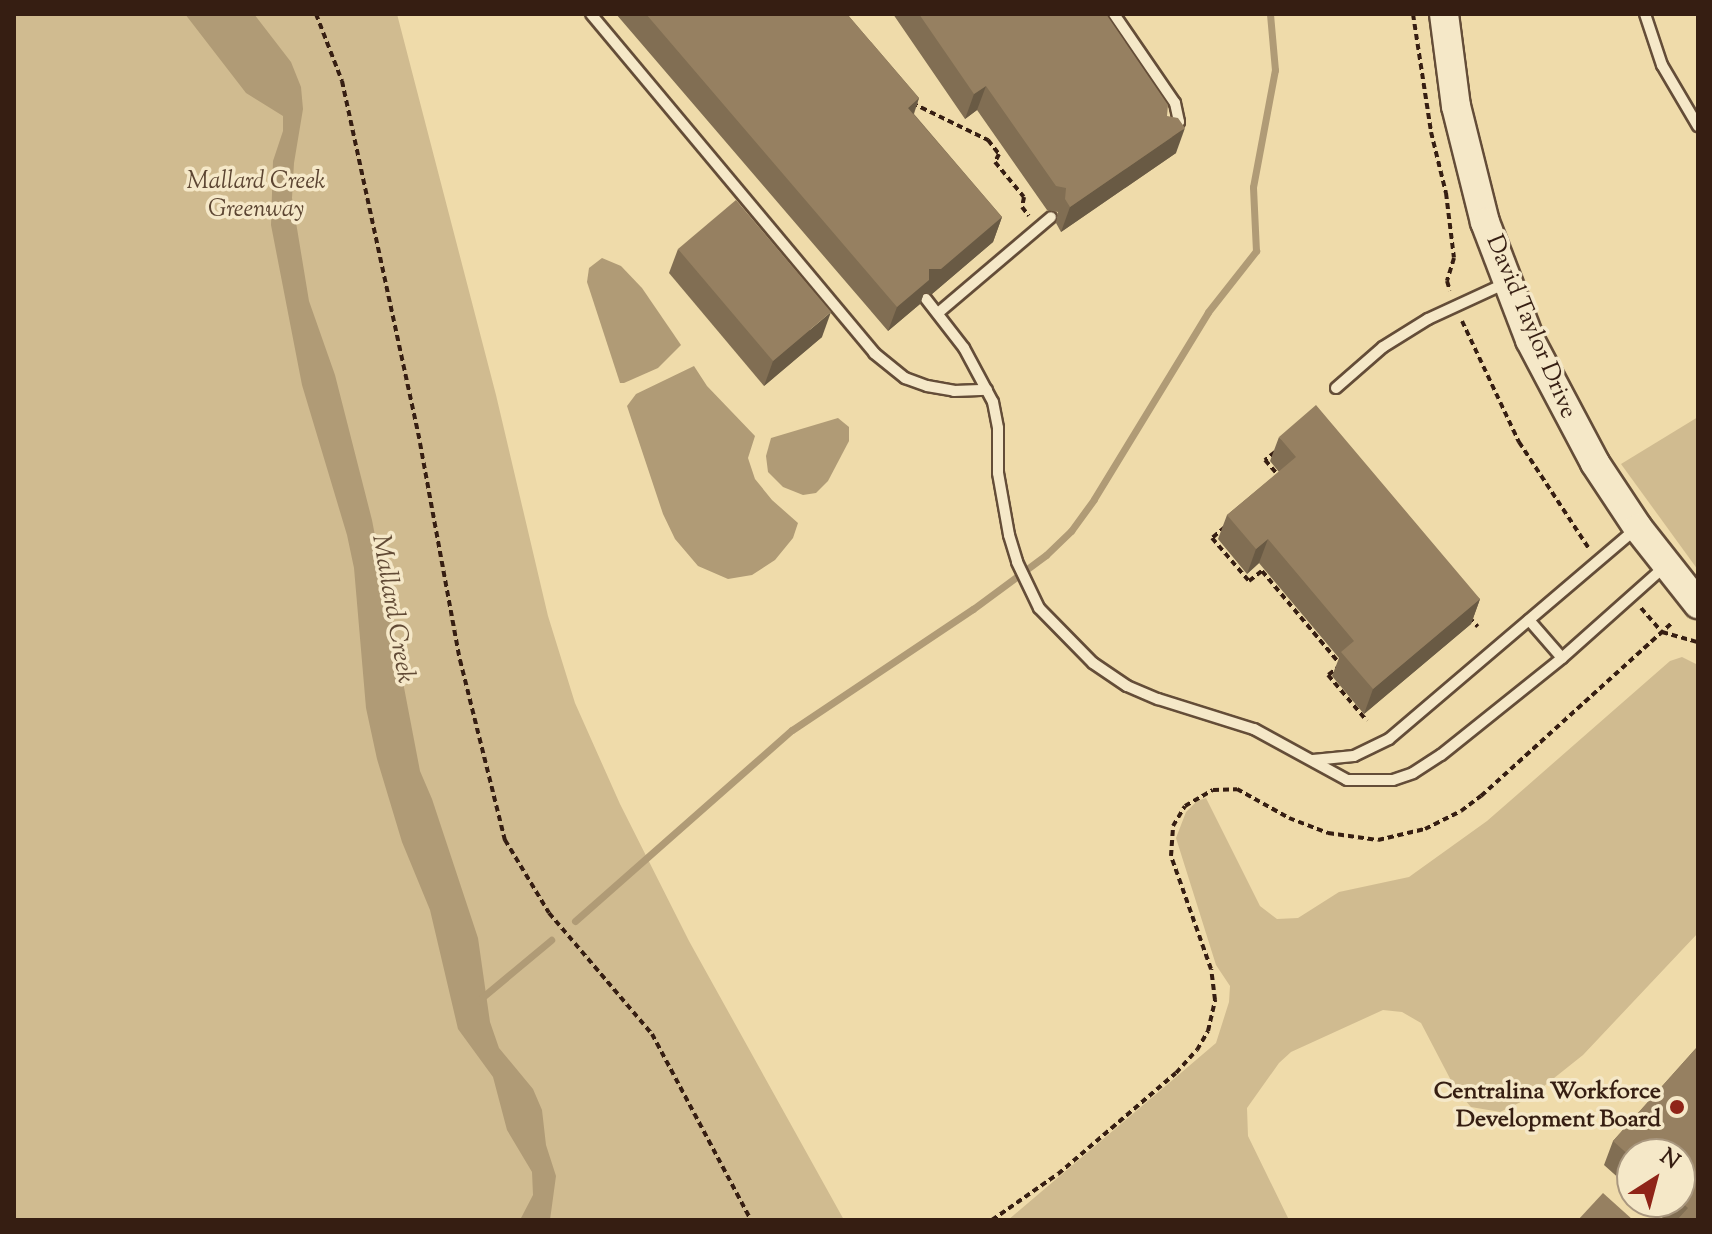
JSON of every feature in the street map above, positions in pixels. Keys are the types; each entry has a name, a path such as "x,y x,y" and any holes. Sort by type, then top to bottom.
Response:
{"street":[{"name":"David Taylor Drive","path":"1444,14 1456,106 1469,163 1506,283 1560,403 1638,528 1698,604"}],"lane":[{"path":"591,14 874,353 905,378 927,386 954,391 987,390"},
{"path":"1114,14 1179,113 1179,122 1164,136"},
{"path":"1645,14 1662,65 1698,126"},
{"path":"938,313 1051,217"},
{"path":"1336,388 1383,347 1428,319 1506,283"},
{"path":"926,299 964,348 987,390 998,428 998,473 1009,535 1017,562 1039,608 1093,663 1127,686 1254,729 1347,780 1393,780 1413,773 1562,658 1666,566"},
{"path":"1311,760 1334,761 1354,756 1389,739 1638,528"},
{"path":"1529,620 1562,658"}],"path":[{"path":"316,14 342,81 420,443 460,660 505,840 549,913 652,1034 751,1220"},
{"path":"1413,14 1431,132 1446,193 1454,258 1447,281 1519,442 1564,514 1599,560"},
{"path":"902,98 988,140 999,154 995,162 1024,197 1022,207 1030,218"},
{"path":"1282,479 1265,460 1286,443"},
{"path":"1235,518 1212,538 1249,581 1262,571 1341,665 1328,675 1367,721"},
{"path":"1631,597 1662,632 1698,642"},
{"path":"1468,615 1478,627"},
{"path":"992,1220 1058,1174 1176,1073 1197,1050 1208,1031 1215,1000 1211,969 1171,856 1173,826 1185,806 1213,790 1237,789 1328,833 1378,840 1404,836 1453,816 1481,796 1673,622"}],"green space":[{"name":"Mallard Creek Greenway","path":"14,14 397,14 496,395 548,616 575,703 620,804 689,941 844,1220 14,1220"},
{"path":"1698,417 1698,570 1621,464"},
{"path":"1682,657 1698,665 1698,933 1583,1055 1529,1098 1500,1112 1471,1107 1456,1090 1421,1023 1402,1012 1383,1010 1291,1052 1279,1063 1247,1108 1248,1136 1289,1220 1008,1220 1216,1043 1229,1002 1230,986 1216,965 1176,838 1186,812 1197,801 1206,798 1260,906 1277,919 1298,918 1339,892 1409,877 1487,821 1670,661"}],"shaded area":[{"path":"185,14 254,14 291,62 301,87 303,109 292,198 309,301 335,375 372,520 420,771 478,938 490,1022 499,1048 533,1089 542,1110 546,1145 556,1176 550,1220 520,1220 533,1195 532,1172 507,1130 493,1077 458,1029 430,910 402,842 377,759 366,708 354,568 302,385 271,225 273,161 283,131 283,116 246,93"},
{"path":"602,258 621,266 642,288 681,345 658,368 624,383 620,383 587,282 589,268"},
{"path":"694,366 707,386 755,436 748,458 755,479 772,500 798,523 793,538 775,560 752,575 728,579 698,566 675,539 663,514 627,406 636,394"},
{"path":"838,418 849,427 849,441 828,481 816,493 803,495 783,487 768,472 766,456 771,438"}],"building":[{"path":"646,14 847,14 919,98 908,108 1002,217 941,269 929,269 929,280 897,307"},
{"path":"919,14 1106,14 1168,105 1167,116 1178,118 1185,128 1070,207 1065,199 1066,188 1056,186 986,86 974,94"},
{"path":"736,200 831,312 773,361 678,249"},
{"path":"1316,405 1480,599 1373,689 1341,652 1354,641 1268,539 1256,549 1227,515 1296,457 1279,437"},
{"path":"1698,1046 1698,1220 1677,1220 1696,1218 1696,1138 1616,1138 1616,1144 1613,1141"},
{"path":"1603,1193 1616,1205 1616,1218 1633,1220 1578,1220"}],"waterway":[{"path":"575,921 792,730 973,609 1046,555 1071,531 1094,499 1208,312 1256,251 1253,187 1275,70 1270,14"},
{"path":"479,1000 551,940"}],"place":[{"name":"Centralina Workforce Development Board","path":"1677,1107"}],"water label":[{"name":"Mallard Creek","path":"392,609"}]}
